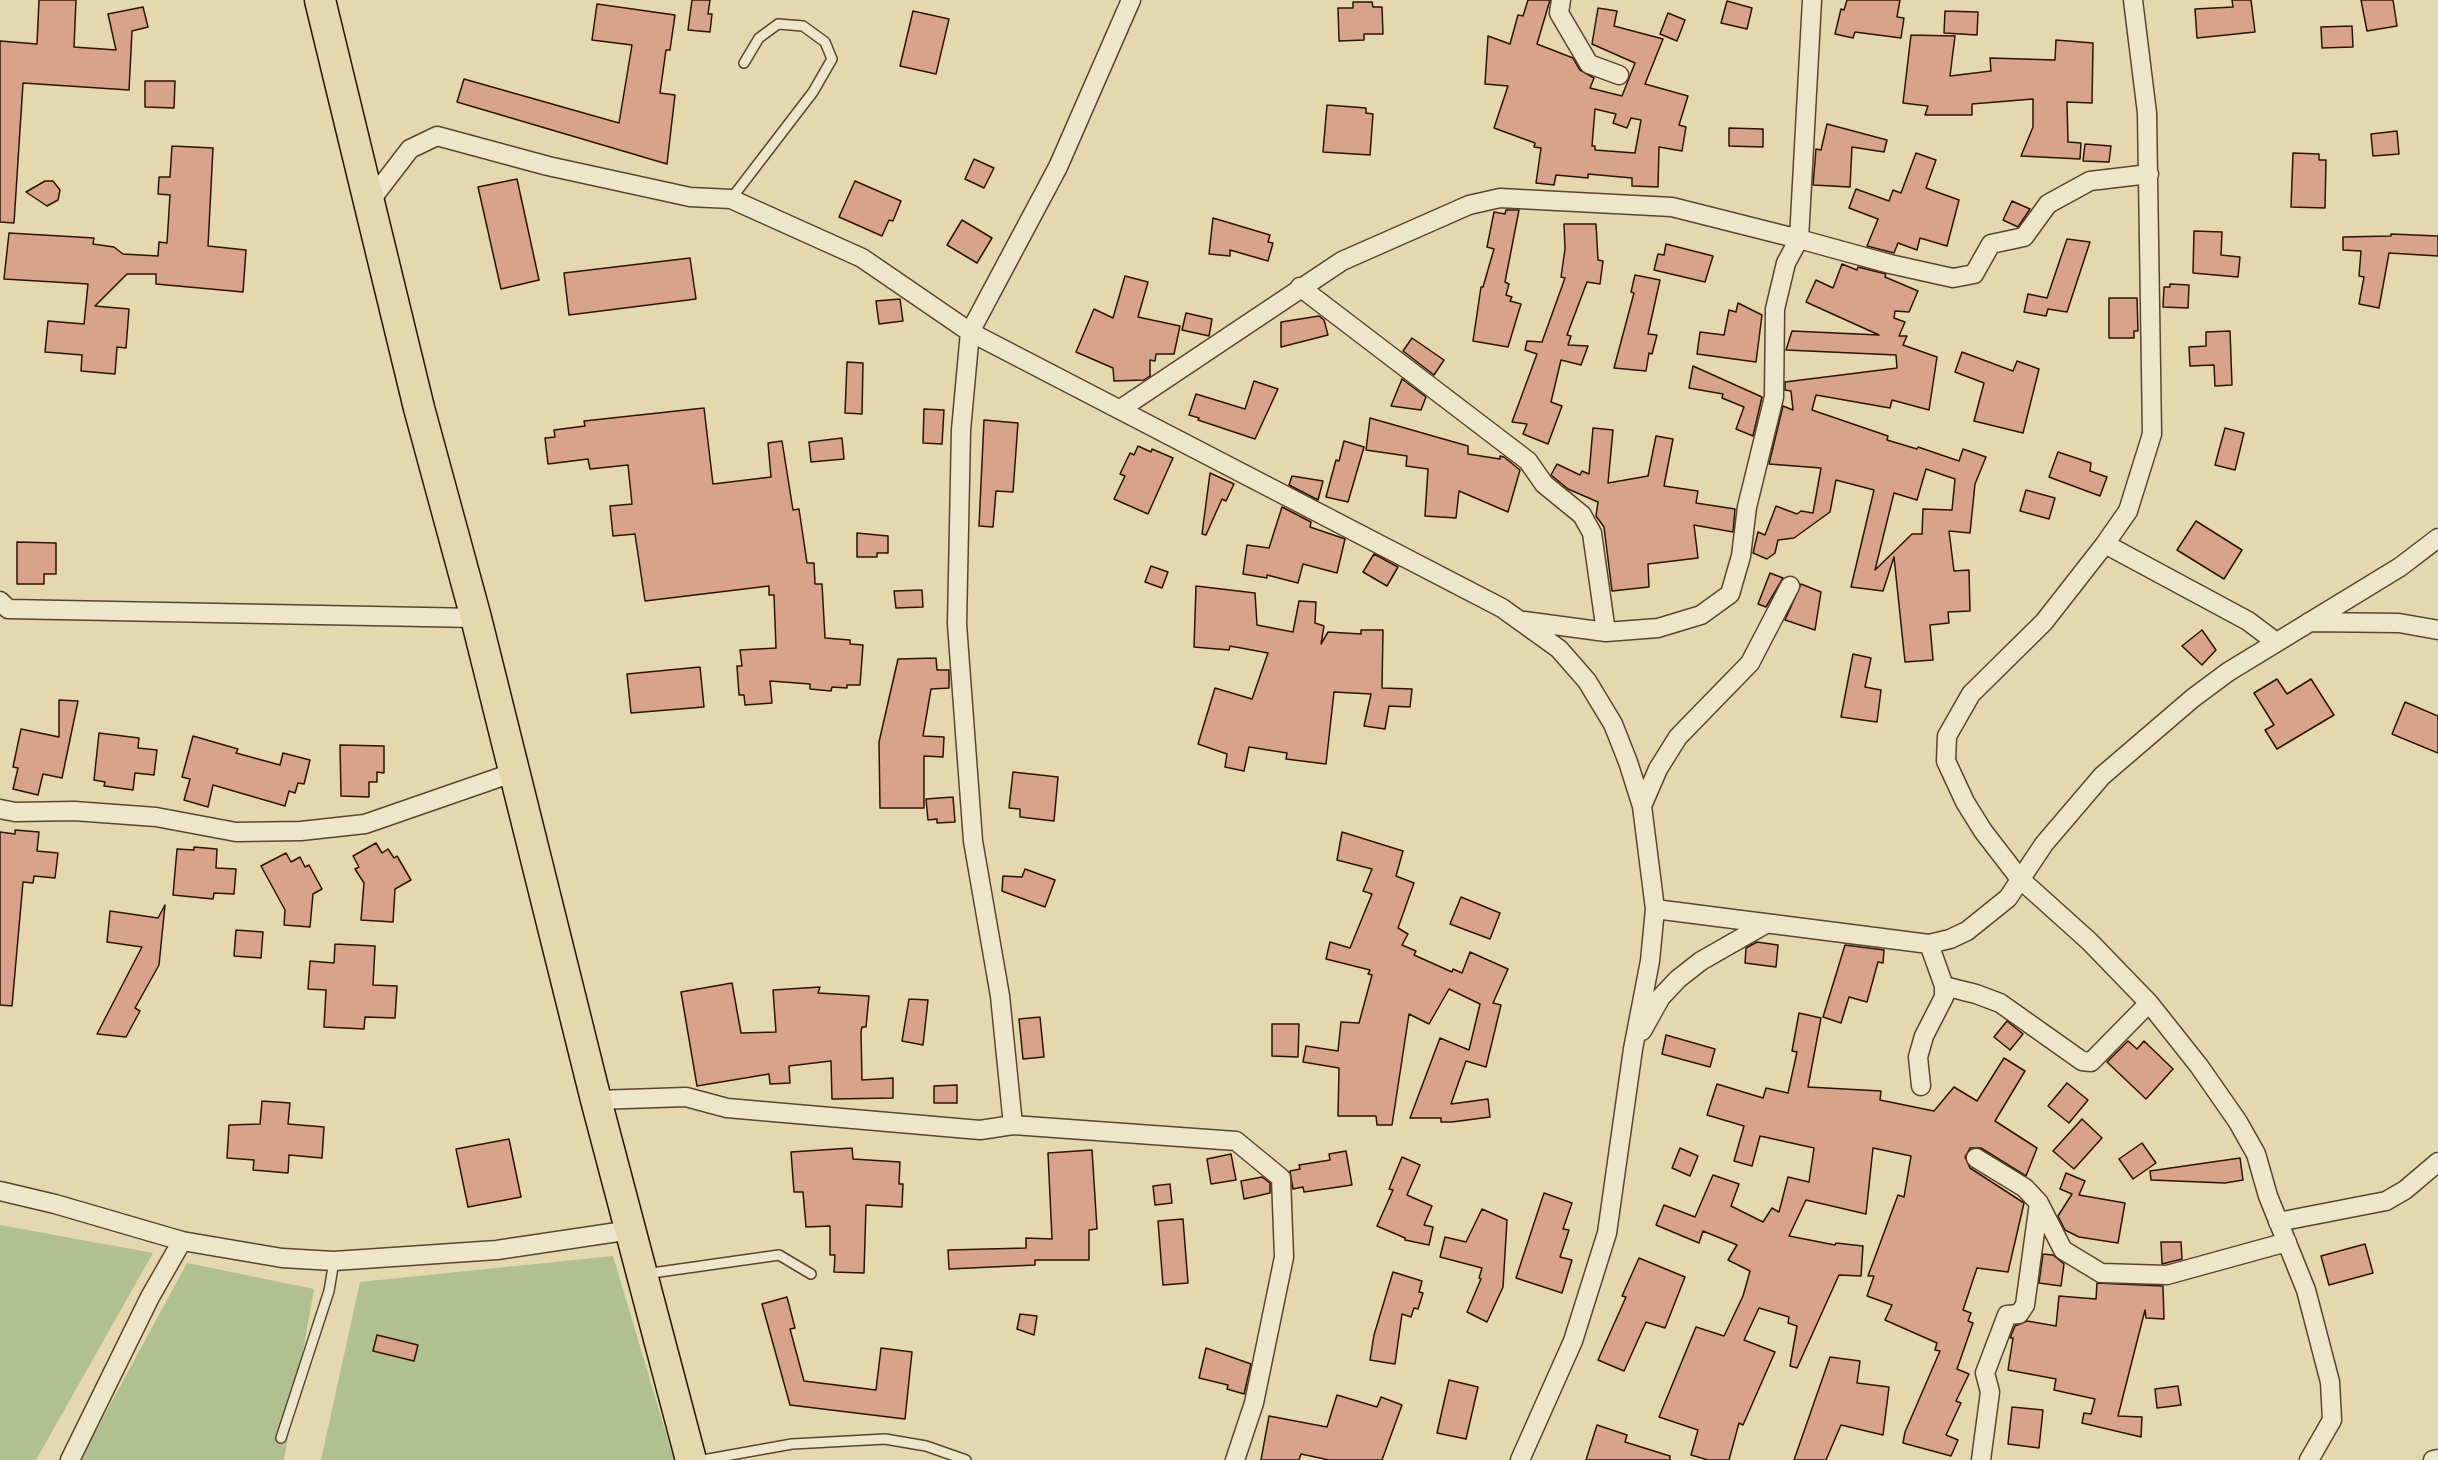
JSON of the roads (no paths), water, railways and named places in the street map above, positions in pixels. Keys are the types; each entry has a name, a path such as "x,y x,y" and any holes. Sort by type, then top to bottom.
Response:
{"highway":[{"path":"320,0 419,408 477,618 596,1100 691,1460"}],"street":[{"path":"1013,1125 1000,996 973,841 957,624 961,430 970,332 1058,167 1131,0"},
{"path":"1561,0 1559,13 1589,64 1619,75"},
{"path":"1522,620 1606,632 1658,628 1701,615 1730,594 1741,556 1747,507 1774,397 1775,309 1786,263 1799,239 1812,0"},
{"path":"2133,0 2147,113 2152,434 2128,511 2044,622 1971,694 1947,736 1946,761 1965,802 1983,831 2020,879 2089,941 2149,1003 2199,1066 2238,1122 2256,1154 2278,1222 2319,1333 2331,1392 2332,1420 2309,1460"},
{"path":"370,201 410,149 437,136 548,166 690,197 731,199 862,258 970,332 1122,408 1502,608 1522,620 1559,649 1587,681 1613,724 1642,806 1655,909 1650,961 1632,1049 1607,1233 1573,1341 1520,1460"},
{"path":"1122,408 1342,261 1469,205 1500,198 1672,207 1890,264 1953,278 1974,274 1991,244 2024,237 2048,204 2090,181 2149,174"},
{"path":"1300,287 1528,461 1544,484 1582,515 1592,533 1606,632"},
{"path":"1655,909 1764,925 1929,944 1950,939 1967,931 2008,898 2044,844 2102,776 2193,698 2277,642 2400,567 2438,538"},
{"path":"2105,544 2248,621 2277,642"},
{"path":"1642,806 1658,769 1678,737 1750,663 1790,586"},
{"path":"3,606 477,618"},
{"path":"2309,622 2399,623 2438,630"},
{"path":"0,809 15,812 74,811 156,817 236,832 301,831 365,824 515,772"},
{"path":"1632,1049 1661,997 1678,979 1701,961 1764,925"},
{"path":"1921,1086 1918,1057 1924,1036 1944,997 1944,986 1929,944"},
{"path":"1944,986 2000,1003 2082,1060 2091,1062 2149,1003"},
{"path":"596,1100 686,1097 727,1108 969,1129 1013,1125 1236,1141 1281,1178 1284,1257 1254,1403 1235,1460"},
{"path":"1976,1158 2025,1188 2039,1203 2063,1250 2101,1273 2167,1275 2287,1242"},
{"path":"2278,1222 2386,1201 2405,1190 2438,1162"},
{"path":"0,1191 55,1204 182,1241 282,1257 334,1261 497,1250 630,1230"},
{"path":"1981,1460 1989,1392 1985,1373 2007,1315 2019,1314 2025,1305 2039,1203"},
{"path":"70,1460 150,1297 182,1241"},
{"path":"2433,1460 2438,1459"}],"lane":[{"path":"731,199 813,92 832,59 825,42 803,26 778,24 759,38 744,63"},
{"path":"642,1274 779,1255 811,1274"},
{"path":"281,1438 328,1292 334,1261"},
{"path":"703,1460 792,1444 856,1439 885,1439 926,1446 966,1460"}]}
